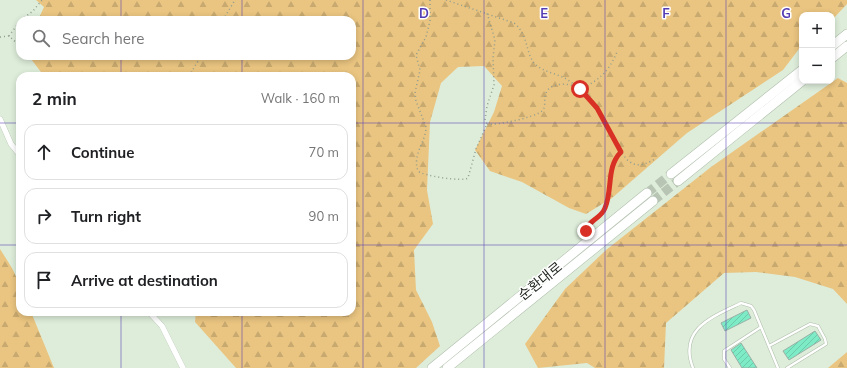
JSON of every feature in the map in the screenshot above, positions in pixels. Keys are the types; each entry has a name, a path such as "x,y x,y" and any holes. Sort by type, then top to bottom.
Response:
{"main road":[{"path":"835,44 847,34"},
{"path":"835,56 847,46"},
{"path":"799,73 675,177 799,83"},
{"name":"순환대로","path":"432,368 650,197 447,368"}],"street":[{"path":"0,119 11,144 16,150"},
{"path":"153,316 162,326 183,368"}],"lane":[{"path":"693,368 688,357 690,341 699,328 713,317 741,303 746,303 754,310 778,368"},
{"path":"769,346 810,324 818,326 826,344 786,368"},
{"path":"730,368 724,358 724,351 761,327"}],"path":[{"path":"26,16 33,11 42,0"},
{"path":"225,16 235,0"},
{"path":"430,0 430,21 426,38 416,55 420,70 415,92 416,100 426,127 426,132 418,151 418,171 424,175 466,180 470,174 472,159 487,124 485,120 487,106 494,85 493,58 495,40 487,13"},
{"path":"446,0 465,8 487,13 510,21 518,26 524,37 531,58 536,65 549,73 567,78 576,87"},
{"path":"9,36 16,26"},
{"path":"0,37 9,36 16,42"},
{"path":"580,89 603,75 611,65 617,52"},
{"path":"191,72 199,60"},
{"path":"487,124 504,123 540,112 545,106 545,94 549,89 556,85 565,84 580,89 597,108 627,160 634,164 646,164 655,159"},
{"path":"586,235 587,226 603,213 612,166 621,152"}],"green space":[{"path":"36,0 847,0 847,4 835,17 835,12 799,12 799,49 783,70 687,133 612,198 586,214 569,208 522,182 490,171 475,150 494,112 502,86 484,66 458,67 441,83 430,122 427,190 433,224 414,250 416,290 432,322 440,346 416,368 236,368 195,322 196,316 356,316 356,72 41,72 32,60 356,60 356,16 40,16 44,7"},
{"path":"838,78 847,83 847,304 833,289 795,277 756,272 724,273 666,323 664,368 595,368 587,363 538,368 525,344 565,289 606,250 711,167 829,84 835,84 835,80"},
{"path":"0,249 16,277 16,316 33,316 54,368 0,368"},
{"path":"847,352 847,368 828,368"}],"building":[{"path":"747,310 751,318 725,331 721,323"},
{"path":"815,331 821,340 789,360 783,351"},
{"path":"741,343 757,368 742,368 731,350"}],"tunnel":[{"path":"647,193 671,174"},
{"path":"653,201 678,181"}],"route":[{"path":"580,89 588,96 597,108 621,152 612,166 608,199 603,213 589,223 586,231"}]}
